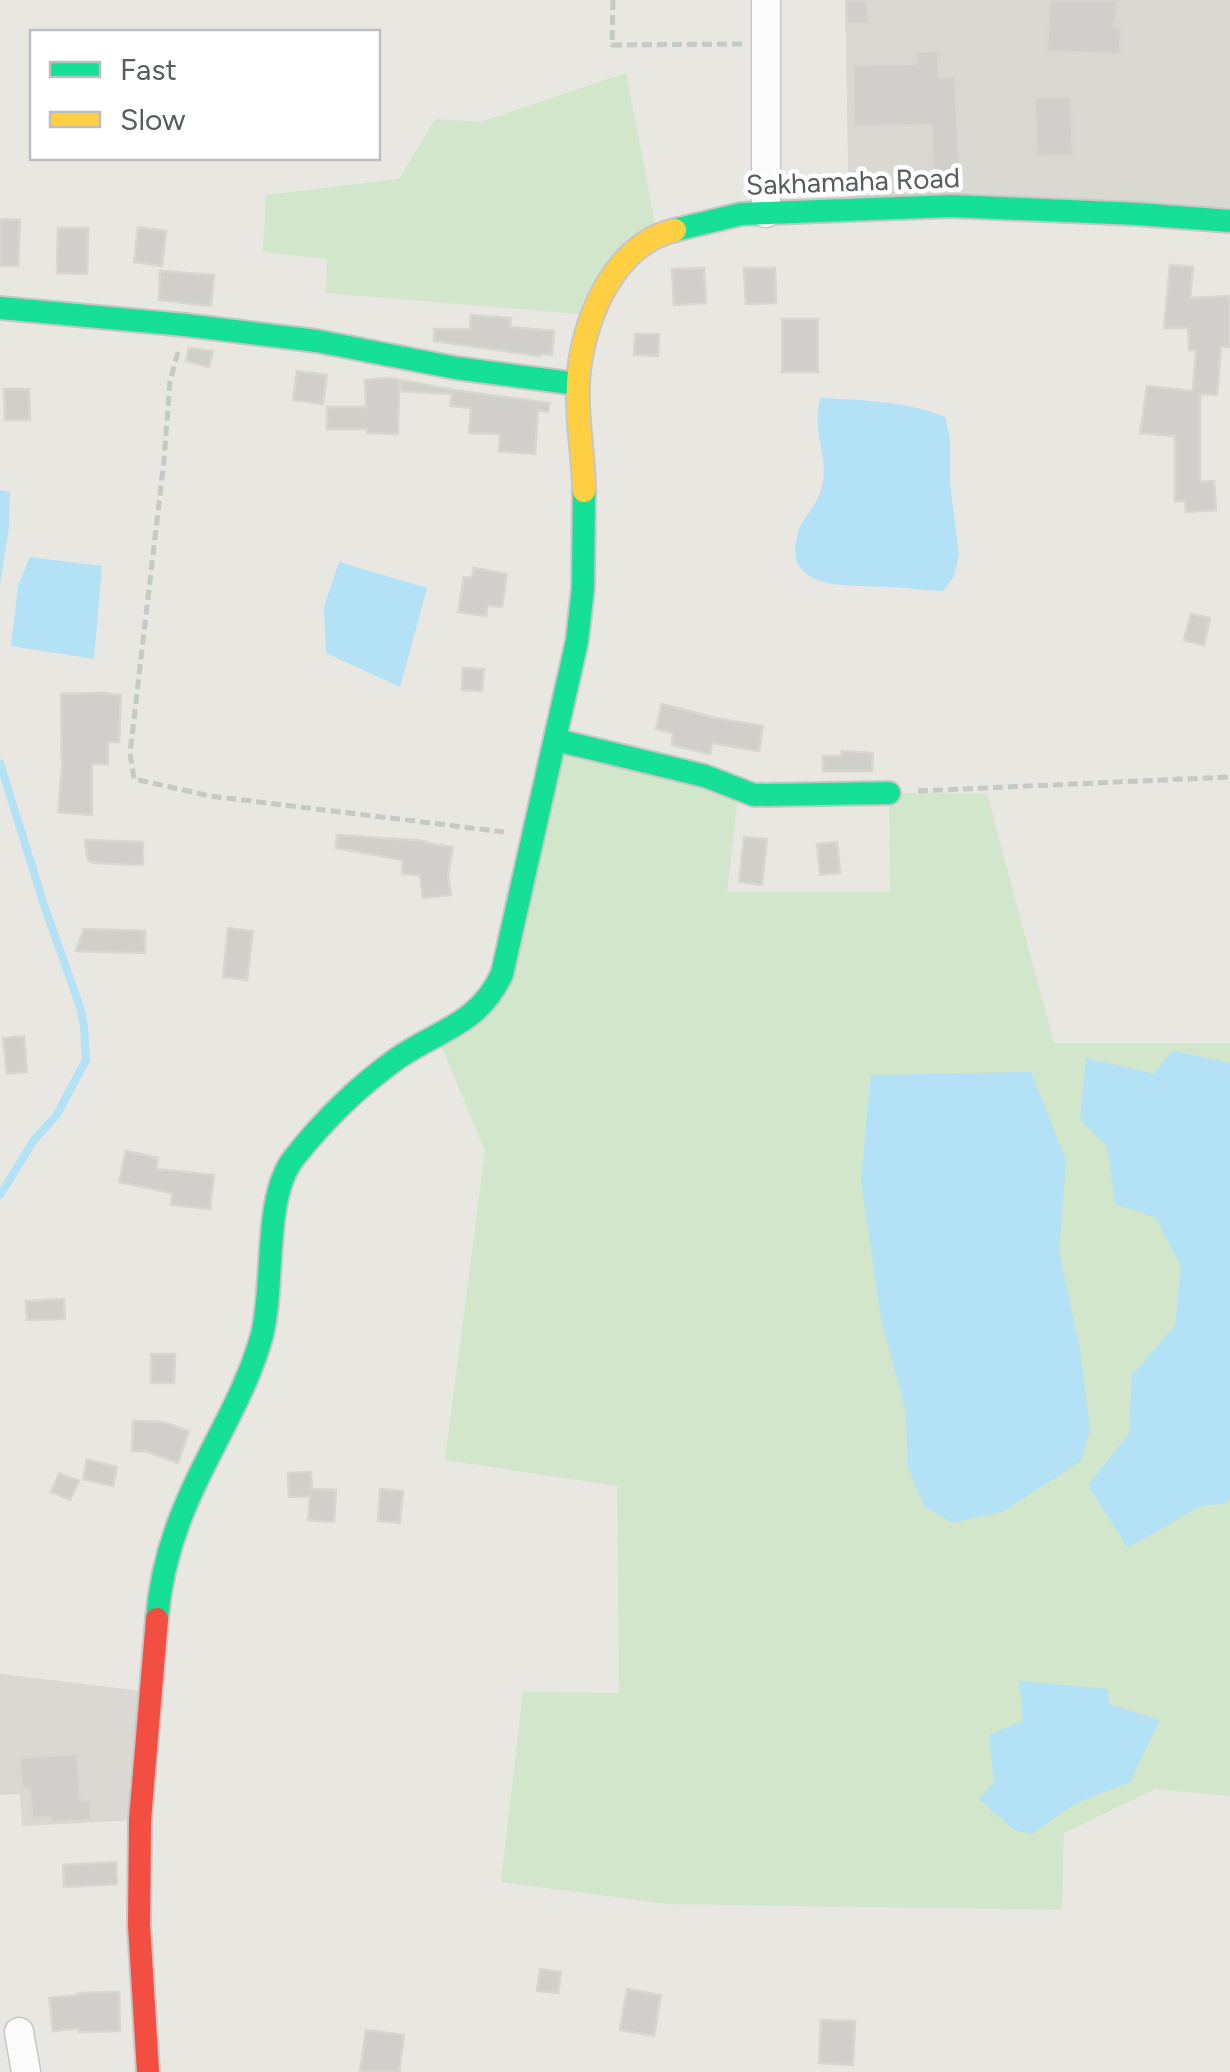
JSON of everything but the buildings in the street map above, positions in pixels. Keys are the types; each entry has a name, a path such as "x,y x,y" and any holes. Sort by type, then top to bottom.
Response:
{"street":[{"path":"766,0 766,213"},
{"name":"Sakhamaha Road","path":"148,2072 139,1925 140,1820 159,1592 170,1544 261,1339 269,1302 274,1202 282,1177 292,1160 341,1106 398,1058 481,1008 502,974 576,640 583,588 584,486 578,384 582,349 608,283 628,258 658,234 740,214 952,206 1230,221"},
{"path":"0,308 317,341 456,368 578,384"},
{"path":"556,740 705,776 754,795 889,793"},
{"path":"19,2032 26,2072"}],"path":[{"path":"613,0 612,45 766,44"},
{"path":"185,325 170,381 130,753 134,779 210,796 534,836"},
{"path":"889,793 1230,777"}],"shaded area":[{"path":"845,0 1230,0 1230,221 849,209"},
{"path":"0,1674 151,1692 140,1820 22,1826 20,1794 0,1795"}],"green space":[{"path":"626,73 657,234 592,315 326,293 327,259 263,252 266,195 399,179 435,119 480,122"},
{"path":"556,740 739,789 727,892 890,892 889,793 987,794 1054,1043 1230,1043 1230,1796 1155,1789 1064,1833 1062,1910 668,1904 501,1882 523,1692 619,1693 617,1486 445,1460 485,1151 437,1035 481,1007"}],"water":[{"path":"821,398 899,404 945,417 959,555 954,576 943,591 838,585 808,575 799,565 795,550 799,530 819,497 823,482 817,419"},
{"path":"0,490 10,492 0,585"},
{"path":"30,557 102,566 94,659 11,646 18,586"},
{"path":"339,562 427,588 400,687 326,653 324,607"},
{"path":"1173,1051 1230,1063 1230,1497 1226,1504 1202,1505 1128,1548 1088,1485 1129,1434 1132,1375 1175,1326 1181,1267 1156,1218 1115,1204 1107,1146 1080,1120 1086,1058 1153,1074"},
{"path":"1031,1072 1066,1160 1059,1252 1080,1349 1090,1429 1081,1461 1004,1511 953,1523 924,1506 908,1467 906,1412 881,1319 861,1180 871,1075"},
{"path":"1019,1681 1108,1689 1109,1704 1160,1720 1130,1782 1076,1803 1032,1834 1014,1830 979,1799 994,1783 989,1735 1023,1721"}],"waterway":[{"path":"0,763 80,1007 86,1060 56,1116 34,1140 0,1195"}],"traffic: fast":[{"path":"675,230 741,214 951,206 1230,221"},
{"path":"0,308 317,341 456,368 578,384"},
{"path":"157,1619 164,1574 181,1516 247,1378 262,1335 274,1218 284,1175 305,1144 356,1092 398,1058 470,1015 482,1005 502,974 577,641 583,588 584,491"},
{"path":"556,740 705,776 754,795 889,793"}],"traffic: slow":[{"path":"584,491 578,383 593,313 617,269 653,238 675,230"}],"traffic: jam":[{"path":"148,2072 139,1925 140,1820 157,1619"}]}
